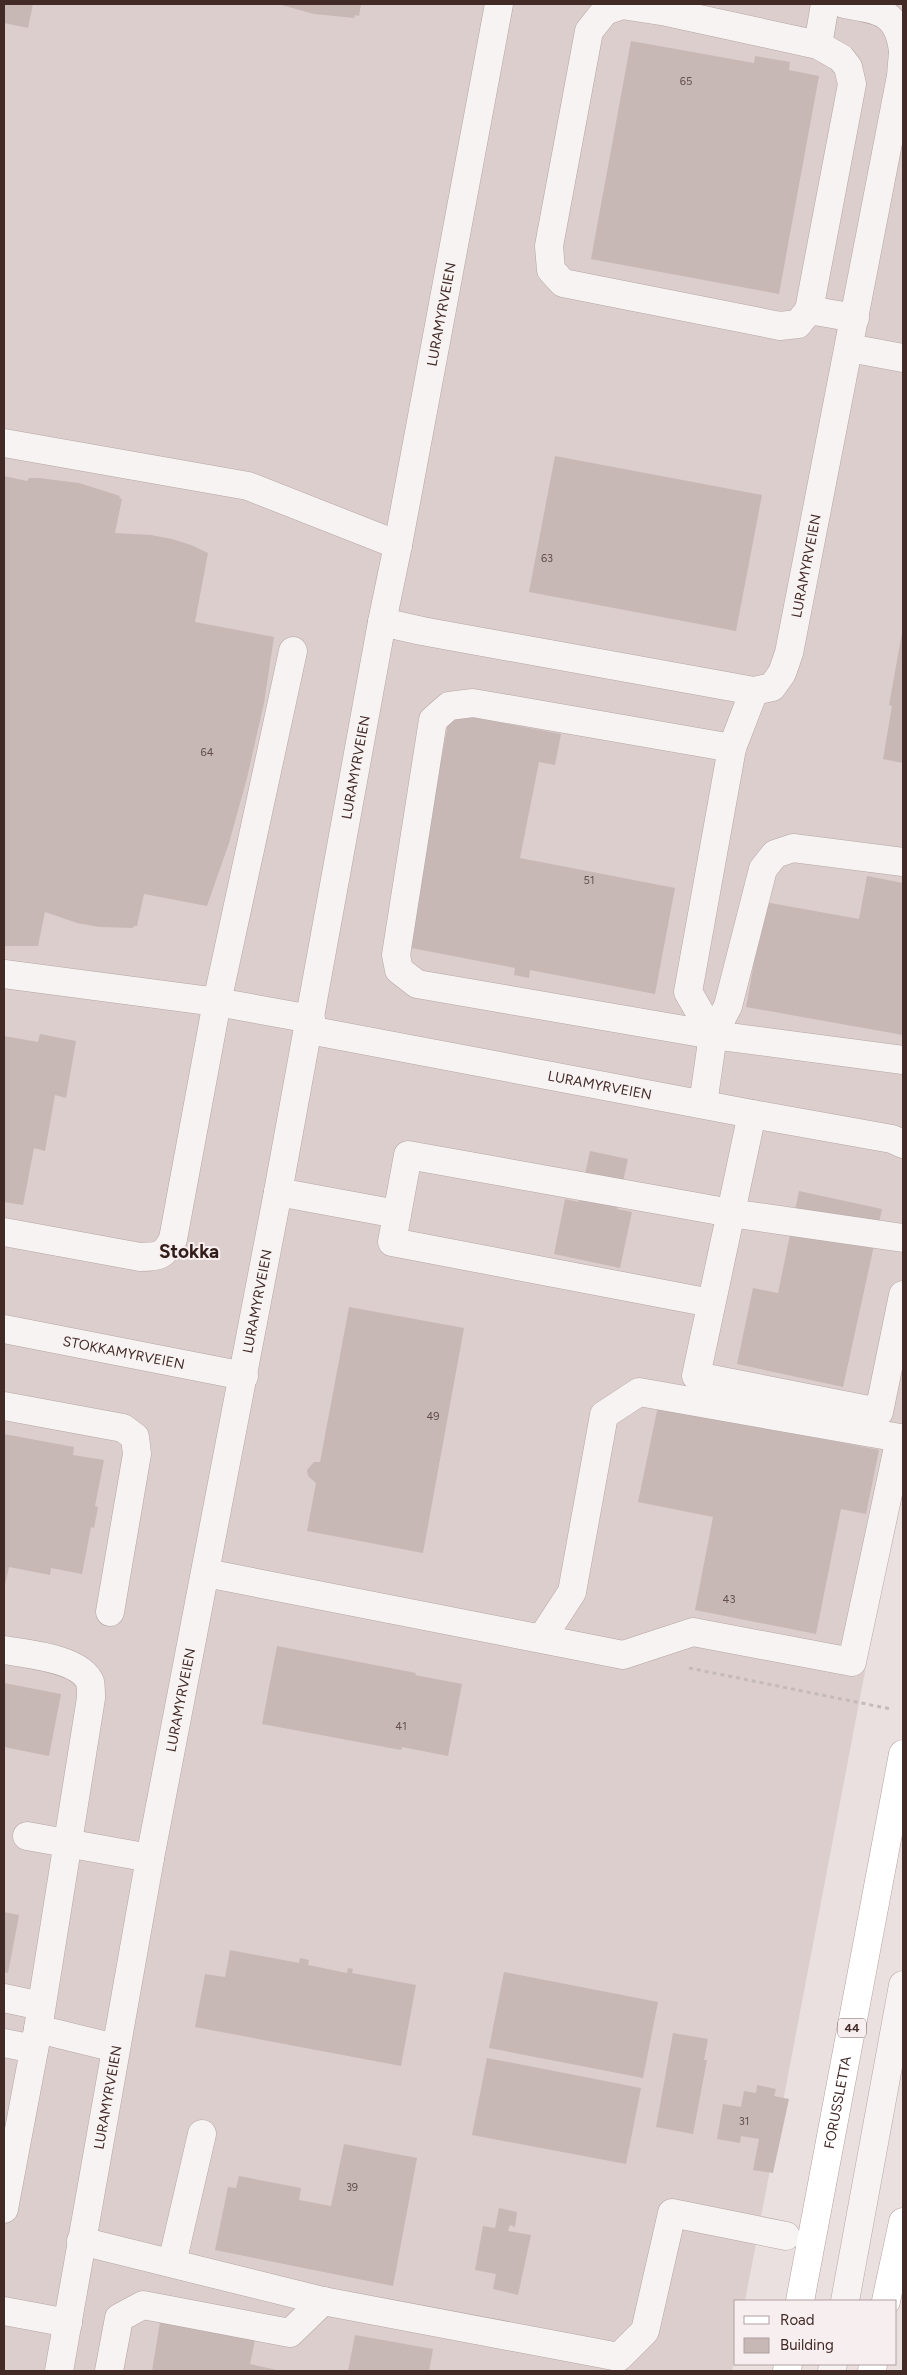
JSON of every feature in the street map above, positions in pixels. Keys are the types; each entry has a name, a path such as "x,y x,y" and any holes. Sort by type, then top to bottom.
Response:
{"main road":[{"name":"FORUSSLETTA","path":"800,2300 903,1754"},
{"path":"886,2300 903,2222"}],"street":[{"name":"LURAMYRVEIEN","path":"59,2371 150,1858 244,1376 310,1024 382,622 499,4"},
{"path":"818,45 824,4"},
{"name":"LURAMYRVEIEN","path":"754,691 772,687 782,673 789,654 901,76 903,42 892,19 873,9 844,4"},
{"path":"622,5 668,8 818,45 841,58 848,67 852,84 809,310 798,324 780,326 563,282 551,270 549,246 589,31 605,11 622,5"},
{"path":"809,310 855,318"},
{"path":"849,348 903,358"},
{"path":"4,443 248,486 398,545"},
{"path":"382,622 422,631 754,691 732,748 688,992 713,1035"},
{"path":"4,1232 140,1257 156,1257 168,1249 173,1239 217,1002 294,651"},
{"path":"732,748 473,704 449,706 432,720 396,955 398,970 417,984 713,1035 903,1060"},
{"path":"703,1104 713,1035 728,1006 763,869 775,854 792,848 903,862"},
{"path":"4,974 217,1002 310,1024"},
{"name":"LURAMYRVEIEN","path":"310,1024 752,1114 900,1140"},
{"path":"752,1114 696,1376 879,1412 903,1295"},
{"path":"711,1303 392,1242 408,1155 730,1213 903,1238"},
{"path":"278,1192 397,1214"},
{"name":"STOKKAMYRVEIEN","path":"4,1329 244,1376"},
{"path":"206,1573 623,1655 693,1632 852,1662 900,1438 639,1392 604,1415 572,1592 542,1638"},
{"path":"4,1406 123,1428 135,1436 137,1454 110,1612"},
{"path":"4,1650 67,1663 85,1674 90,1683 91,1698 38,2028 4,2208"},
{"path":"27,1836 150,1858"},
{"path":"845,2300 903,1985"},
{"path":"4,1998 38,2028 115,2048"},
{"path":"4,2043 38,2028"},
{"path":"172,2263 202,2134"},
{"path":"81,2241 323,2301 619,2358 645,2331 672,2213 786,2236"},
{"path":"108,2371 119,2318 143,2305 290,2333 323,2301"},
{"path":"4,2311 68,2323"}],"path":[{"path":"680,1666 891,1709"}],"shaded area":[{"path":"4,4 903,4 903,1472 745,2300 734,2300 734,2360 732,2371 4,2371"}],"building":[{"path":"4,4 33,4 28,28 4,23"},
{"path":"278,4 361,4 359,16 355,15 354,18 314,14"},
{"path":"631,41 754,63 755,56 790,62 789,70 819,76 779,294 591,259"},
{"path":"555,456 762,495 736,631 529,592"},
{"path":"4,476 27,481 29,478 39,478 79,483 120,496 119,498 122,499 115,533 151,535 172,539 208,553 195,622 274,637 264,703 247,778 229,843 207,906 144,894 137,926 133,928 99,927 77,923 45,912 38,946 4,946"},
{"path":"902,633 903,763 883,759 892,706 889,705"},
{"path":"450,713 561,734 555,765 539,762 520,858 675,888 655,994 530,970 529,978 514,975 515,968 406,947"},
{"path":"867,876 903,883 903,1035 746,1007 765,902 859,919"},
{"path":"40,1034 76,1041 66,1098 55,1095 45,1151 34,1148 23,1205 4,1202 4,1036 38,1042"},
{"path":"590,1151 628,1159 617,1209 632,1212 620,1268 554,1254 565,1199 579,1202"},
{"path":"799,1191 882,1209 843,1387 737,1364 753,1288 778,1293"},
{"path":"349,1307 464,1328 423,1553 307,1531 316,1483 308,1476 307,1470 314,1462 320,1462"},
{"path":"658,1406 879,1450 866,1514 841,1509 816,1634 695,1610 713,1517 638,1502"},
{"path":"4,1434 74,1447 73,1455 104,1460 95,1506 98,1507 94,1528 91,1527 82,1574 51,1568 50,1575 9,1567 4,1589"},
{"path":"277,1646 416,1673 415,1675 462,1684 448,1756 402,1747 401,1750 262,1724"},
{"path":"4,1683 61,1694 49,1756 4,1747"},
{"path":"4,1912 19,1915 8,1973 4,1972"},
{"path":"230,1950 299,1963 300,1958 309,1960 308,1965 347,1973 348,1968 353,1969 352,1973 416,1985 401,2066 195,2027 205,1974 225,1977"},
{"path":"504,1972 658,2002 643,2078 489,2048"},
{"path":"673,2033 708,2039 704,2060 707,2060 693,2134 656,2127"},
{"path":"487,2058 641,2088 626,2164 472,2135"},
{"path":"757,2085 776,2089 774,2096 789,2099 773,2173 753,2170 759,2139 741,2136 740,2143 717,2139 723,2104 741,2107 744,2091 756,2093"},
{"path":"344,2144 417,2158 393,2286 215,2250 228,2187 236,2188 239,2176 301,2188 299,2200 331,2206"},
{"path":"499,2208 517,2212 515,2227 510,2225 508,2231 531,2235 518,2295 493,2289 496,2274 475,2270 483,2226 495,2228"},
{"path":"160,2322 255,2340 250,2364 282,2371 152,2371"},
{"path":"355,2335 433,2349 429,2371 348,2371"}],"district":[{"name":"Stokka","path":"189,1251"}]}
